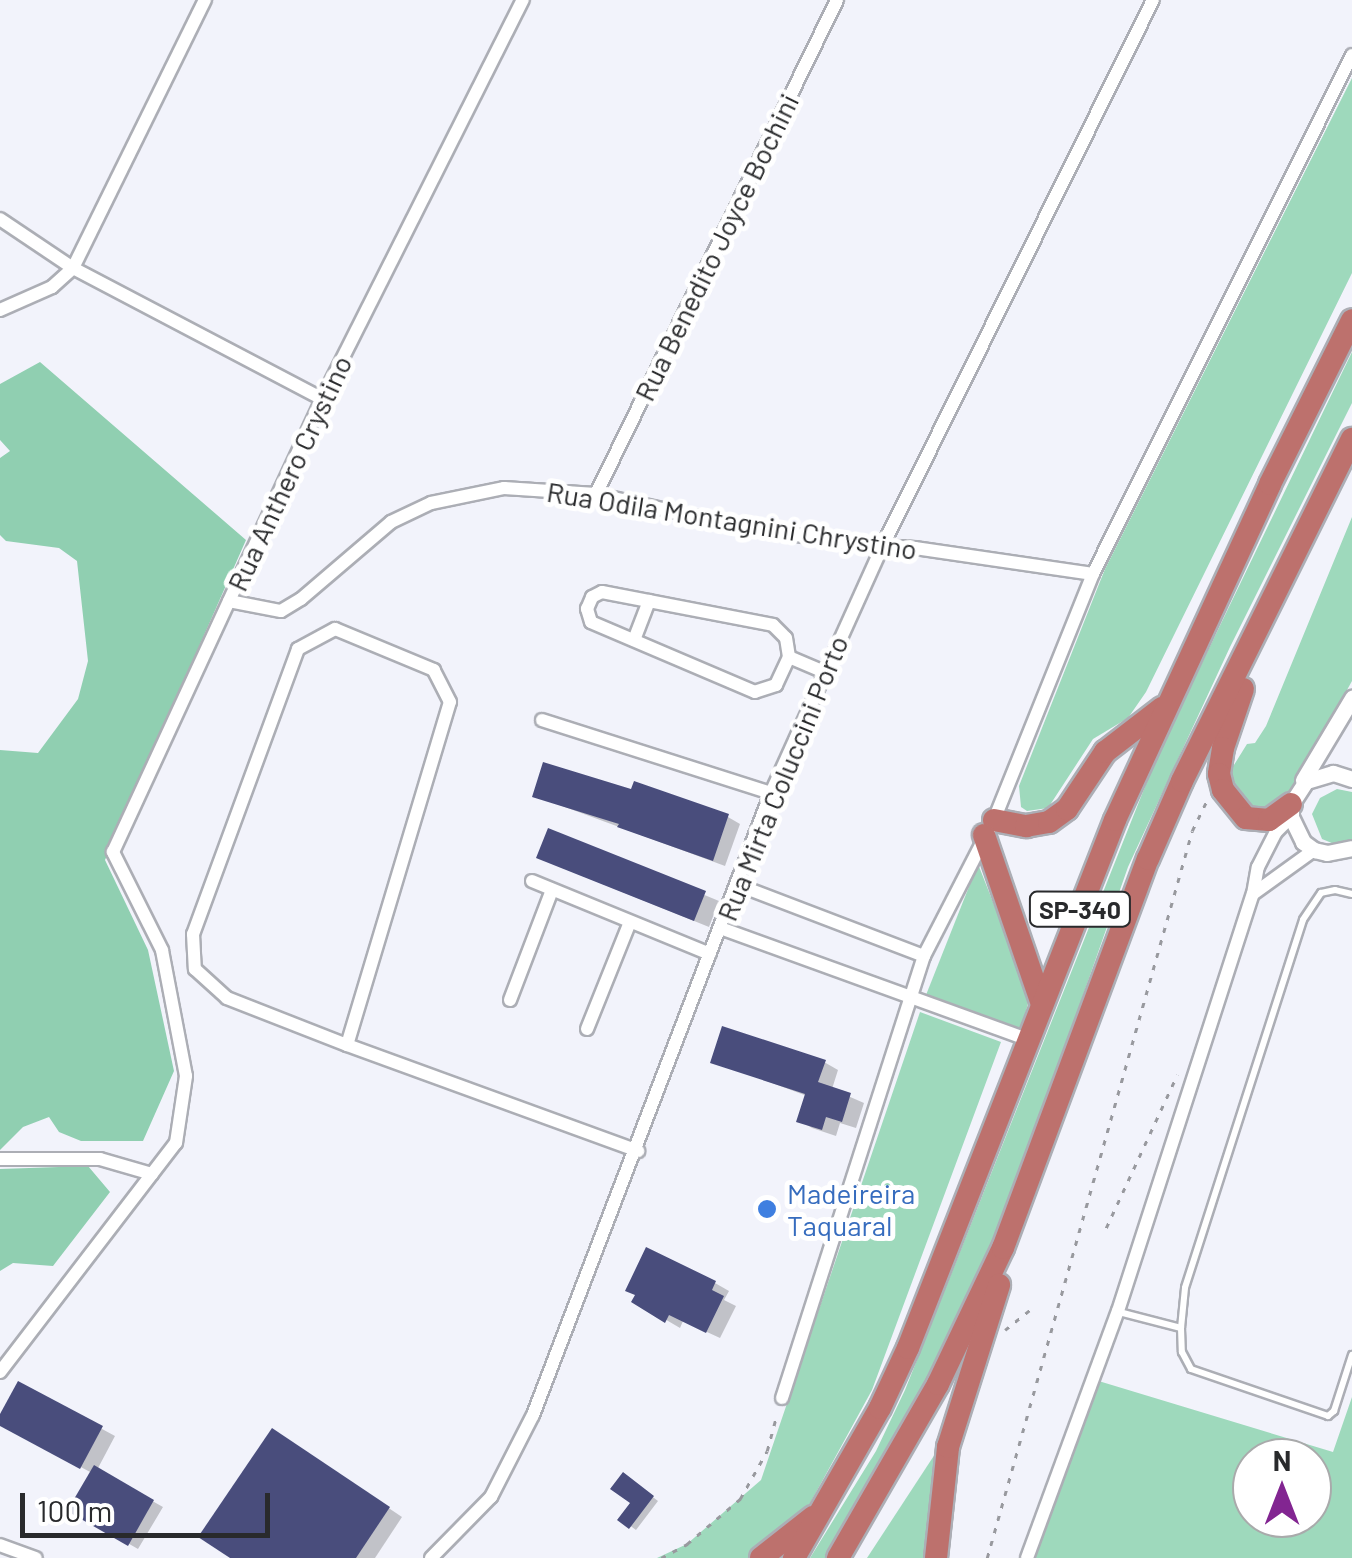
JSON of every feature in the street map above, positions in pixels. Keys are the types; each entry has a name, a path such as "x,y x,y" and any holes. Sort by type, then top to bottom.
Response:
{"highway":[{"name":"SP-340","path":"794,1558 827,1505 908,1348 1026,1039 1165,706 1352,320"},
{"name":"SP-340","path":"838,1558 945,1370 1004,1248 1148,859 1182,781 1352,442"},
{"path":"1293,804 1269,820 1246,818 1231,805 1219,774 1235,706 1352,442"},
{"path":"1042,1004 989,827 1049,822 1066,810 1106,752 1165,706"},
{"path":"936,1558 940,1494 954,1417 1042,1148"},
{"path":"761,1558 827,1505"}],"street":[{"path":"0,310 52,287 73,268 205,0"},
{"name":"Rua Anthero Crystino","path":"152,1174 176,1144 186,1076 162,950 113,852 322,399 523,0"},
{"name":"Rua Benedito Joyce Bochini","path":"596,494 837,0"},
{"name":"Rua Mirta Coluccini Porto","path":"431,1558 491,1497 533,1415 638,1150 770,794 883,545 1153,0"},
{"path":"782,1398 907,997 924,956 989,827 1093,574 1352,55"},
{"path":"0,218 73,268 322,399"},
{"name":"Rua Odila Montagnini Chrystino","path":"228,601 267,610 292,606 392,522 431,503 504,488 596,494 729,524 1093,574"},
{"path":"602,592 650,602 773,626 786,638 789,657 776,685 755,692 590,622 587,609 592,597 602,592"},
{"path":"634,640 650,602"},
{"path":"348,1045 450,702 434,670 335,629 298,649 192,934 195,969 226,998 348,1045 638,1150"},
{"path":"789,657 825,672"},
{"path":"1027,1558 1118,1312 1263,856 1352,698"},
{"path":"542,720 770,794"},
{"path":"1293,804 1319,774 1333,773 1352,779"},
{"path":"1293,804 1302,842 1321,852 1352,859"},
{"path":"1253,894 1321,852 1352,848"},
{"path":"532,880 710,954"},
{"path":"738,885 924,956"},
{"path":"510,1000 552,890"},
{"path":"587,1029 630,922"},
{"path":"720,928 1026,1039"},
{"path":"0,1159 100,1160 152,1174 0,1372"},
{"path":"0,1544 36,1558"}],"lane":[{"path":"1352,894 1335,890 1321,893 1303,920 1185,1288 1180,1328 1182,1352 1190,1369 1328,1416 1334,1411 1352,1355"},
{"path":"1118,1312 1180,1328"}],"path":[{"path":"988,1558 1192,831 1219,774"},
{"path":"1106,1228 1182,1061"},
{"path":"661,1558 688,1544 740,1499 767,1451 782,1398"}],"green space":[{"path":"1352,78 1352,273 1146,692 1128,718 1093,739 1048,808 1027,811 1021,807 1019,786 1105,569"},
{"path":"1352,352 1352,403 1230,647 1128,867 1013,1195 960,1322 829,1558 810,1558 876,1451 905,1390 1158,754"},
{"path":"40,362 246,540 105,860 148,950 174,1071 143,1141 81,1141 59,1132 49,1117 23,1127 0,1150 0,750 38,753 78,699 88,661 77,561 59,548 6,541 0,535 0,458 10,451 0,440 0,384"},
{"path":"1352,517 1352,681 1279,812 1254,813 1235,797 1229,773 1247,744 1255,743 1266,726"},
{"path":"1337,789 1352,792 1352,843 1339,846 1322,839 1312,814 1320,798"},
{"path":"978,864 1030,996 1021,1030 926,995"},
{"path":"920,1012 1001,1042 872,1390 808,1507 749,1558 657,1558 687,1544 761,1480"},
{"path":"88,1166 110,1192 53,1266 13,1263 0,1271 0,1169"},
{"path":"1092,1379 1287,1438 1232,1438 1232,1538 1332,1538 1332,1452 1352,1397 1352,1558 1032,1558"},
{"path":"937,1451 927,1558 867,1558"}],"building":[{"path":"543,762 631,789 634,781 729,814 713,861 617,827 619,824 532,797"},
{"path":"548,828 706,891 694,921 536,858"},
{"path":"722,1026 826,1060 818,1082 851,1093 842,1122 826,1117 822,1130 796,1122 805,1094 710,1063"},
{"path":"646,1247 716,1281 712,1290 724,1296 706,1333 669,1315 665,1323 631,1302 635,1295 625,1291"},
{"path":"18,1381 103,1426 80,1469 0,1426 0,1414"},
{"path":"272,1428 390,1507 356,1558 230,1558 198,1537"},
{"path":"94,1465 154,1500 128,1546 67,1511"},
{"path":"623,1472 654,1496 629,1529 617,1520 630,1503 610,1489"}],"place":[{"name":"Madeireira Taquaral","path":"767,1209"}]}
